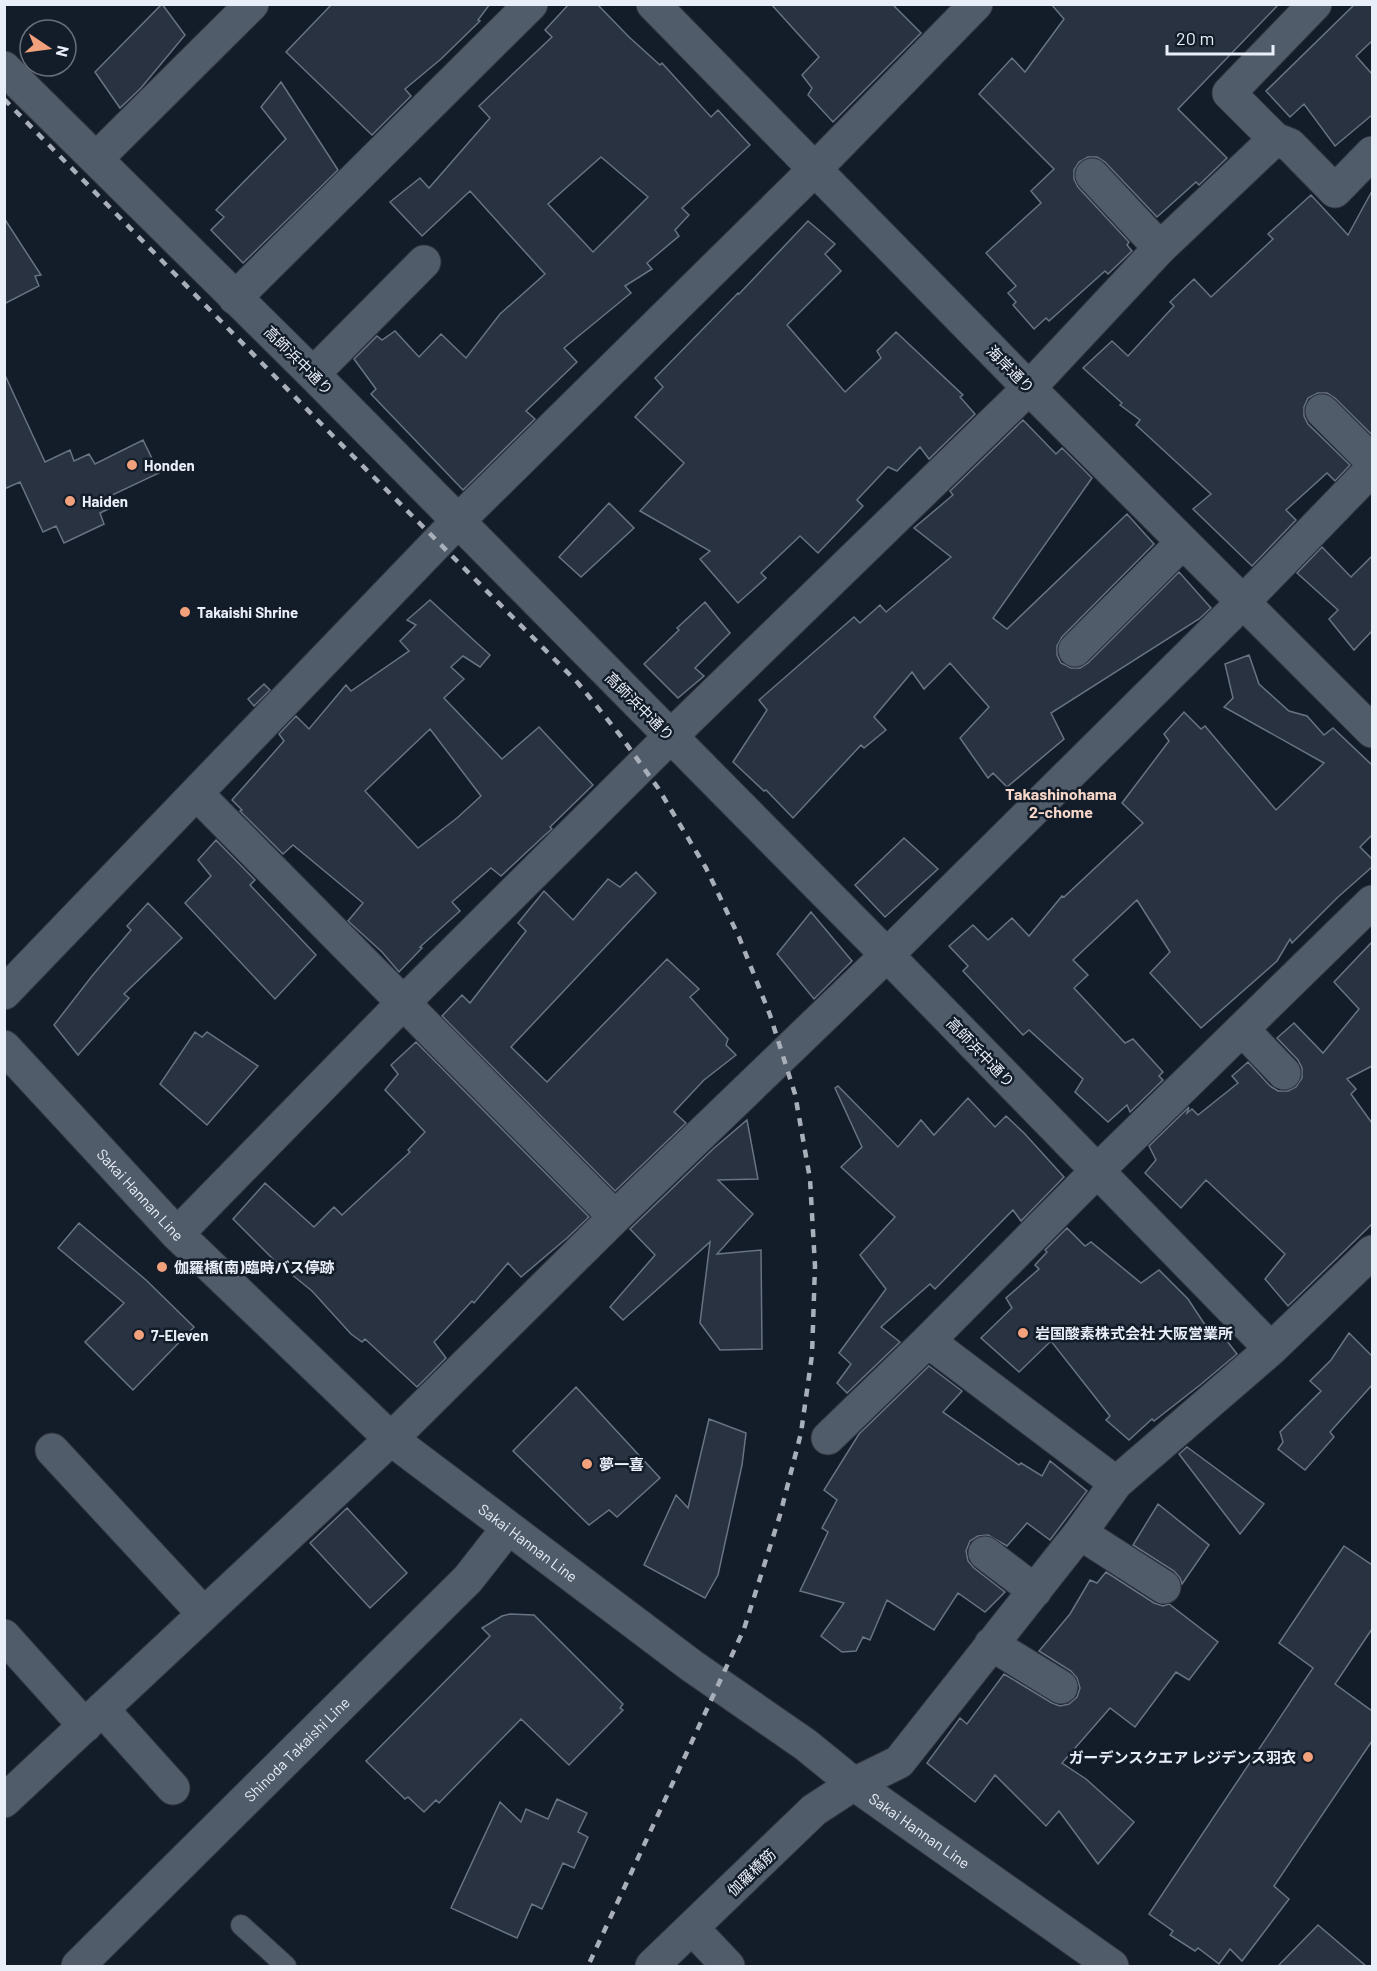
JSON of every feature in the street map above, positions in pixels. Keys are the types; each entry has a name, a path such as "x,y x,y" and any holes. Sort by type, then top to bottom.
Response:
{"street":[{"path":"96,159 252,4"},
{"path":"236,298 531,4"},
{"name":"海岸通り","path":"653,4 1029,388 1372,731"},
{"path":"4,993 457,522 814,170 976,4"},
{"path":"1316,4 1229,93 1275,139 1290,145 1335,191 1372,153"},
{"name":"高師浜中通り","path":"4,68 313,374 1098,1170 1271,1349"},
{"path":"177,1234 402,1004 670,736 1029,388 1160,248 1275,139"},
{"path":"1092,175 1160,248"},
{"path":"313,374 424,262"},
{"path":"1322,411 1372,461"},
{"path":"4,1801 391,1439 615,1217 887,956 1244,601 1372,469"},
{"path":"1075,650 1183,542"},
{"path":"197,794 615,1217"},
{"path":"828,1438 1372,902"},
{"path":"1242,1029 1284,1073"},
{"name":"Sakai Hannan Line","path":"4,1047 177,1234 391,1439 692,1666 806,1745 854,1784 1112,1966"},
{"name":"伽羅橋筋","path":"652,1966 814,1810 854,1784 899,1762 1035,1591 1116,1483 1271,1349 1372,1252"},
{"path":"928,1341 1116,1483"},
{"path":"52,1450 204,1614"},
{"name":"Shinoda Takaishi Line","path":"78,1966 468,1580 508,1528"},
{"path":"1080,1533 1164,1587"},
{"path":"985,1553 1035,1591"},
{"path":"4,1636 173,1788"},
{"path":"992,1644 1061,1688"},
{"path":"693,1929 728,1966"}],"lane":[{"path":"241,1925 286,1966"}],"building":[{"path":"162,4 185,35 141,88 120,108 95,72"},
{"path":"332,4 490,4 478,20 480,21 441,59 405,89 411,96 372,135 286,52"},
{"path":"569,4 597,4 629,37 660,65 662,63 711,117 718,110 750,145 682,208 689,215 675,230 679,236 647,263 652,269 625,286 631,293 564,348 577,362 526,411 535,419 463,490 371,394 376,389 354,359 377,336 382,340 395,331 419,357 441,334 466,358 500,314 545,274 470,191 422,236 390,202 420,178 429,188 490,118 479,106 552,37 545,30","holes":["601,157 648,197 593,252 548,204"]},
{"path":"771,4 892,4 921,33 833,122 808,95 812,88 802,75 819,57"},
{"path":"1051,4 1279,4 1178,109 1227,158 1199,185 1196,182 1157,217 1105,162 1097,157 1088,157 1079,162 1074,170 1074,179 1078,187 1129,242 1127,245 1132,251 1108,274 1105,271 1049,321 1046,318 1034,329 1013,305 1016,302 1008,293 1016,286 986,253 1041,203 1031,191 1054,169 979,94 1012,58 1025,72 1064,19"},
{"path":"1355,4 1372,4 1372,41 1356,56 1372,74 1372,115 1335,146 1304,104 1290,117 1266,91"},
{"path":"281,82 338,170 243,263 211,230 224,217 216,210 286,139 261,107"},
{"path":"1372,191 1372,435 1335,398 1327,393 1318,393 1308,398 1304,407 1304,416 1308,424 1350,465 1335,481 1327,473 1286,510 1296,520 1252,566 1193,509 1211,494 1136,425 1140,420 1120,405 1122,403 1083,368 1112,341 1128,356 1174,306 1170,302 1194,279 1211,297 1273,239 1268,234 1311,195 1348,235"},
{"path":"4,218 41,275 35,276 39,286 4,304"},
{"path":"808,221 835,244 825,254 841,271 787,325 845,392 881,358 877,351 896,332 963,395 960,397 975,414 929,459 920,447 897,471 888,467 857,500 863,506 818,553 800,536 761,573 766,578 738,603 700,559 710,551 640,511 684,463 635,417 663,387 655,378"},
{"path":"4,373 45,462 70,450 74,461 89,454 95,464 143,440 159,473 110,496 115,506 100,513 104,524 64,543 56,526 43,532 20,482 4,489"},
{"path":"1023,420 1056,454 1062,448 1092,478 993,618 1007,629 1127,514 1154,544 1062,637 1057,646 1057,655 1061,663 1071,668 1080,668 1088,663 1179,572 1211,608 1199,619 1051,713 1064,739 1007,787 993,773 988,778 960,738 989,707 950,663 924,689 912,672 874,717 886,730 864,748 861,745 793,818 766,790 764,791 733,762 767,710 759,700 854,617 860,623 880,605 886,612 951,557 914,528 953,495 950,491"},
{"path":"609,503 634,528 581,577 559,557"},
{"path":"1322,547 1351,577 1372,556 1372,631 1354,650 1329,619 1338,610 1297,573"},
{"path":"430,600 490,655 480,667 463,656 451,667 464,679 444,698 502,759 539,727 593,785 550,827 552,829 501,876 491,868 452,902 460,911 420,947 422,948 399,972 382,952 348,921 363,903 293,845 283,854 232,800 284,741 279,734 296,716 309,729 346,685 351,691 409,651 400,641 416,625 407,620","holes":["430,729 481,796 418,848 365,791"]},
{"path":"705,602 730,633 695,668 704,676 678,698 644,664"},
{"path":"1249,655 1259,684 1289,711 1307,716 1324,735 1333,728 1372,765 1372,835 1360,847 1372,859 1372,867 1292,943 1290,939 1277,961 1201,1028 1150,973 1170,952 1137,900 1073,960 1088,975 1074,988 1125,1043 1133,1039 1163,1072 1159,1076 1163,1080 1130,1112 1127,1105 1108,1122 1075,1092 1083,1079 1029,1030 1023,1035 963,971 968,966 949,946 973,925 988,940 1012,918 1029,936 1062,896 1064,897 1143,823 1122,803 1169,741 1164,734 1184,712 1201,729 1205,726 1276,810 1324,763 1224,707 1233,698 1225,664"},
{"path":"264,684 270,690 254,706 248,699"},
{"path":"904,838 938,869 885,917 855,885"},
{"path":"216,840 255,880 250,885 316,955 275,999 185,903 211,876 198,860"},
{"path":"636,872 656,893 511,1047 547,1082 667,959 699,989 690,997 728,1039 726,1045 736,1055 704,1080 674,1112 686,1123 615,1191 442,1016 462,995 470,1003 526,931 518,923 544,891 573,920 608,879 620,887"},
{"path":"148,903 182,938 124,994 129,998 78,1055 54,1025 131,930 127,926"},
{"path":"811,912 852,961 814,999 777,954"},
{"path":"1372,942 1372,1066 1347,1079 1356,1089 1351,1094 1372,1123 1372,1224 1288,1306 1265,1279 1285,1254 1206,1180 1181,1208 1145,1173 1156,1160 1149,1146 1189,1107 1187,1113 1192,1109 1198,1115 1238,1083 1232,1076 1248,1062 1270,1086 1278,1091 1288,1091 1296,1087 1302,1078 1302,1068 1298,1060 1277,1038 1294,1023 1323,1053 1359,1009 1334,982"},
{"path":"195,1032 202,1037 207,1032 258,1066 207,1125 160,1084"},
{"path":"416,1042 589,1217 521,1277 508,1263 474,1303 472,1301 434,1342 446,1358 417,1387 365,1339 362,1342 351,1334 312,1291 274,1260 233,1219 265,1183 314,1227 334,1207 342,1215 410,1152 408,1150 425,1132 385,1090 398,1074 391,1065"},
{"path":"838,1086 898,1147 921,1120 934,1135 968,1098 995,1127 1006,1116 1064,1177 1021,1221 1013,1210 935,1289 930,1284 881,1327 900,1342 847,1393 837,1383 851,1364 839,1353 886,1289 860,1255 895,1217 841,1167 862,1147 835,1088"},
{"path":"747,1120 758,1179 718,1180 753,1214 717,1254 761,1250 762,1349 720,1350 700,1323 710,1242 623,1320 610,1307 655,1255 630,1229 713,1149"},
{"name":"7-Eleven","path":"79,1223 146,1280 194,1327 133,1390 85,1342 124,1303 58,1248"},
{"path":"1067,1228 1085,1246 1091,1242 1141,1283 1159,1270 1188,1299 1213,1337 1220,1332 1237,1354 1154,1421 1152,1419 1129,1440 1106,1420 1110,1416 1051,1341 1019,1372 981,1338 1012,1308 1006,1298 1039,1269 1035,1265 1047,1252 1045,1250"},
{"path":"1349,1333 1372,1356 1372,1385 1330,1432 1334,1437 1305,1470 1278,1449 1283,1442 1280,1432 1321,1391 1310,1381 1331,1360"},
{"path":"929,1366 962,1391 943,1412 1019,1465 1021,1463 1042,1476 1050,1461 1087,1491 1050,1540 1027,1523 1007,1546 988,1535 978,1536 970,1541 966,1551 968,1561 1005,1592 985,1612 958,1593 934,1630 887,1600 870,1640 863,1637 856,1651 842,1652 821,1636 844,1603 800,1591 828,1532 822,1528 837,1500 824,1490 859,1434"},
{"name":"夢一喜","path":"576,1387 660,1478 617,1517 609,1510 589,1525 513,1451"},
{"path":"709,1419 746,1433 742,1465 718,1575 705,1598 644,1565 676,1495 688,1508"},
{"path":"1187,1447 1264,1504 1240,1534 1179,1454"},
{"path":"1158,1504 1209,1545 1182,1584 1174,1571 1133,1545"},
{"path":"347,1508 407,1573 370,1608 310,1543"},
{"name":"ガーデンスクエア レジデンス羽衣","path":"1344,1546 1372,1565 1372,1629 1335,1684 1372,1711 1372,1741 1274,1886 1289,1899 1242,1961 1230,1949 1219,1964 1198,1948 1195,1951 1170,1935 1173,1931 1149,1914 1313,1668 1279,1643"},
{"path":"1106,1572 1154,1603 1163,1606 1169,1604 1218,1642 1189,1680 1176,1672 1135,1727 1110,1708 1062,1763 1086,1779 1134,1822 1098,1864 1059,1811 1046,1826 995,1775 975,1802 927,1763 960,1718 967,1724 1004,1674 1060,1706 1069,1704 1077,1697 1080,1688 1077,1678 1071,1671 1039,1651 1070,1614 1090,1580 1097,1583"},
{"path":"510,1614 534,1615 623,1704 620,1708 623,1710 569,1765 521,1719 439,1803 436,1800 424,1812 408,1797 405,1799 366,1761 490,1636 482,1628"},
{"path":"557,1799 587,1813 578,1832 588,1837 574,1868 563,1863 542,1909 532,1904 517,1938 451,1908 500,1802 521,1822 526,1809 548,1819"},
{"path":"1318,1925 1366,1966 1278,1966"}],"railway":[{"path":"4,99 578,683 620,735 658,788 706,868 739,937 770,1015 795,1094 810,1179 815,1266 812,1355 801,1433 780,1515 744,1629 588,1966"}],"place":[{"name":"Honden","path":"132,465"},
{"name":"Haiden","path":"70,501"},
{"name":"Takaishi Shrine","path":"185,612"},
{"name":"伽羅橋(南)臨時バス停跡","path":"162,1267"},
{"name":"岩国酸素株式会社 大阪営業所","path":"1023,1333"},
{"name":"7-Eleven","path":"139,1335"},
{"name":"夢一喜","path":"587,1464"},
{"name":"ガーデンスクエア レジデンス羽衣","path":"1308,1757"}],"district":[{"name":"Takashinohama 2-chome","path":"1061,802"}]}
